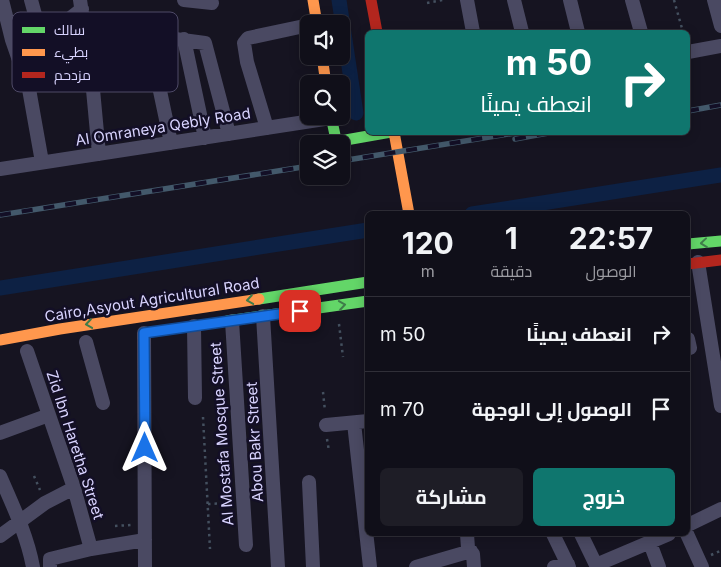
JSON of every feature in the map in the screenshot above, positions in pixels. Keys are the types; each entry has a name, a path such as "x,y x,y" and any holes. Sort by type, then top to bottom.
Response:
{"main road":[{"path":"313,0 315,15"},
{"path":"371,0 377,30"},
{"path":"333,125 336,140 340,141 375,135"},
{"path":"393,135 409,211"},
{"path":"690,244 721,241"},
{"path":"693,263 721,260"},
{"name":"Cairo,Asyout Agricultural Road","path":"0,340 69,327 365,282"},
{"path":"199,325 336,306 365,304"}],"street":[{"path":"2,0 12,40"},
{"path":"184,0 212,3"},
{"path":"467,0 473,30"},
{"path":"514,0 522,30"},
{"path":"570,0 578,30"},
{"path":"632,0 640,30"},
{"path":"714,0 721,26"},
{"path":"267,128 247,62 244,43 248,38 300,27"},
{"path":"178,38 206,43 229,134"},
{"path":"184,39 204,138"},
{"path":"690,52 721,46"},
{"path":"30,92 42,162"},
{"path":"92,92 99,154"},
{"path":"161,92 171,143"},
{"name":"Al Omraneya Qebly Road","path":"0,169 300,122"},
{"path":"693,263 721,406"},
{"name":"Abou Bakr Street","path":"263,316 278,567"},
{"name":"Al Mostafa Mosque Street","path":"232,321 246,546"},
{"path":"195,398 199,325"},
{"path":"144,333 145,567"},
{"path":"86,342 103,403"},
{"name":"Zid Ibn Haretha Street","path":"27,351 74,488 91,549"},
{"path":"0,433 49,414"},
{"path":"326,425 361,422 365,502"},
{"path":"0,476 31,553 33,567"},
{"path":"309,482 313,567"},
{"path":"0,536 19,520 45,503 74,488"},
{"path":"690,524 721,509"},
{"path":"368,536 370,567"},
{"path":"467,536 474,567"},
{"path":"554,536 568,565 554,567"},
{"path":"582,536 596,566 646,541 662,536"},
{"path":"688,536 702,567"},
{"path":"50,567 50,559 91,549 145,540"},
{"path":"646,541 659,567"},
{"path":"416,567 444,563 471,552"}],"path":[{"path":"427,3 443,0"},
{"path":"674,0 682,30"},
{"path":"336,306 343,357"},
{"path":"203,417 210,548"},
{"path":"208,504 243,502"}],"waterway":[{"path":"339,0 356,113"},
{"path":"491,211 721,175"},
{"path":"0,288 365,230"}],"railway":[{"path":"690,111 721,105"},
{"path":"350,160 502,135"},
{"path":"515,139 537,135"},
{"path":"0,215 300,167"}],"traffic: fast":[{"path":"333,125 336,140 340,141 374,135"},
{"path":"690,244 721,241"},
{"path":"259,299 365,282"},
{"path":"227,321 365,301"}],"traffic: slow":[{"path":"313,0 316,15"},
{"path":"323,65 325,75"},
{"path":"395,135 408,211"},
{"path":"0,340 259,299"}],"traffic: jam":[{"path":"371,0 377,30"},
{"path":"690,264 721,260"}],"route":[{"path":"145,448 144,333 300,311"}]}
